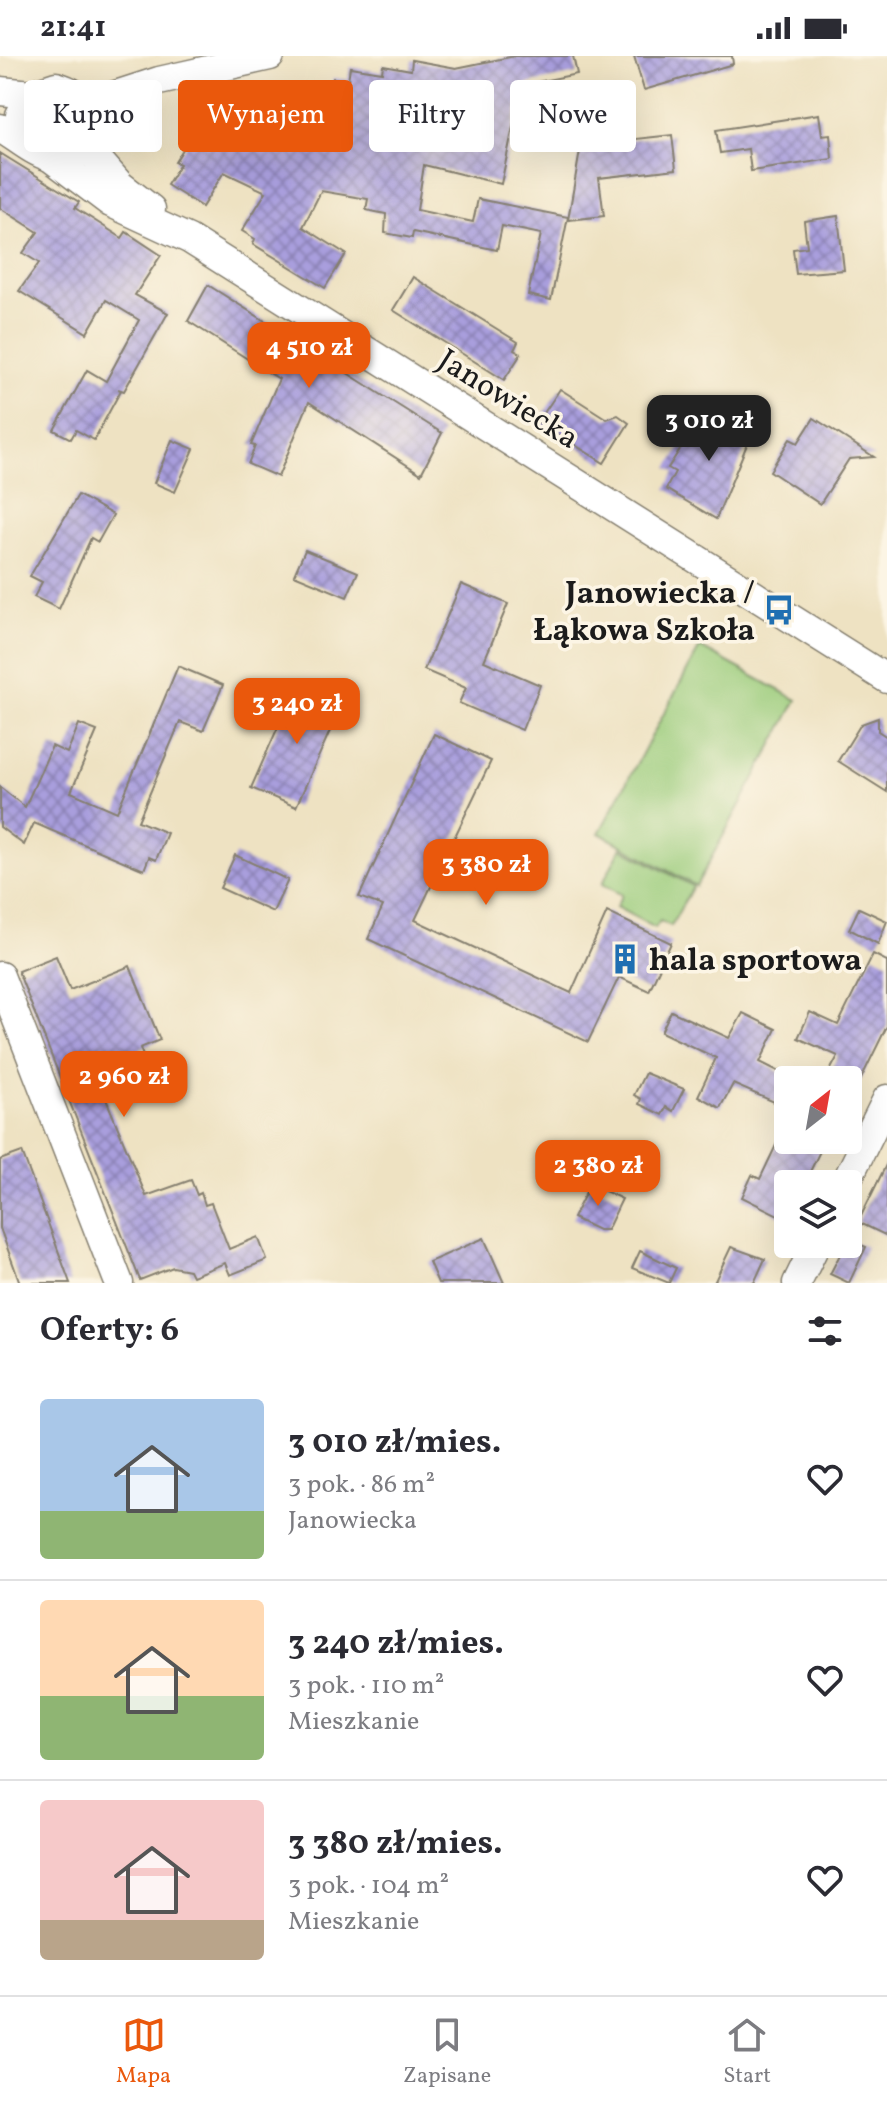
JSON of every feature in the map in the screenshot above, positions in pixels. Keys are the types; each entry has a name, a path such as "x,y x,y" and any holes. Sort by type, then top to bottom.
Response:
{"street":[{"path":"162,80 270,56"},
{"path":"0,91 24,93"},
{"path":"24,108 20,115 24,134"},
{"path":"0,128 24,142"},
{"path":"41,152 50,157 78,152"},
{"path":"91,152 120,185 189,239"},
{"name":"Janowiecka","path":"50,157 111,203 189,239 887,679"},
{"path":"0,976 119,1283"},
{"path":"852,1170 887,1099"},
{"path":"797,1283 809,1258"}],"green space":[{"path":"700,647 797,700 696,886 599,833"},
{"path":"621,848 693,886 671,926 660,921 655,928 616,907 622,895 602,884"}],"building":[{"path":"515,56 573,56 577,74 547,80 510,80 510,142 501,184 424,165 417,210 473,222 478,199 568,217 551,300 528,295 541,234 502,226 497,250 413,232 412,238 385,233 386,214 366,210 368,199 321,191 303,227 346,254 325,288 253,244 255,239 242,231 266,192 224,172 202,207 167,185 180,164 175,162 181,152 353,152 353,80 348,80 350,67 382,72 383,65 411,70 412,60 456,68"},
{"path":"634,56 732,56 733,64 644,90"},
{"path":"819,114 822,135 830,134 832,159 751,171 748,149 720,153 716,130"},
{"path":"672,135 676,169 599,178 604,216 568,220 580,152 636,152 636,139"},
{"path":"0,153 79,202 75,208 122,238 126,232 161,255 135,295 168,313 94,440 76,430 71,439 54,430 87,370 106,381 139,320 106,300 87,333 19,291 39,263 23,253 38,232 0,208"},
{"path":"838,216 844,270 796,274 793,249 807,247 804,221"},
{"path":"413,277 518,342 514,350 521,354 504,380 393,310"},
{"path":"208,285 442,433 421,474 309,402 278,477 248,464 255,446 251,445 279,379 188,321"},
{"path":"560,389 607,419 618,415 629,423 604,463 538,422"},
{"path":"704,412 753,430 716,519 666,489 675,472 668,468"},
{"path":"814,418 874,457 849,459 820,504 770,471 790,439 798,443"},
{"path":"172,440 194,449 175,492 154,483"},
{"path":"78,495 113,515 98,542 91,538 59,609 34,597 42,582 30,576"},
{"path":"305,550 358,572 347,597 294,575"},
{"path":"461,584 508,604 484,661 540,685 522,730 459,703 466,688 424,670"},
{"path":"178,666 223,685 203,731 180,722 138,821 167,833 156,860 149,857 144,870 34,823 24,845 0,827 0,787 25,807 52,746 67,753 79,724 97,731 71,792 117,812"},
{"path":"297,684 342,704 296,807 251,788"},
{"path":"878,718 878,731 887,737 887,792 838,761 861,724"},
{"path":"434,734 491,761 415,920 571,993 607,912 671,943 649,991 619,977 588,1042 368,939 383,906 359,897"},
{"path":"235,855 288,880 273,912 220,888"},
{"path":"859,908 887,921 878,944 849,929"},
{"path":"873,954 887,961 887,1026 862,1077 862,1066 833,1066 838,1056 798,1038 810,1012 838,1025"},
{"path":"56,956 70,990 130,966 160,1040 140,1048 148,1069 101,1087 146,1196 191,1180 205,1205 211,1203 229,1249 258,1237 267,1260 230,1275 225,1263 192,1276 189,1270 173,1267 140,1280 18,971"},
{"path":"671,1011 729,1038 743,1013 776,1029 760,1062 774,1069 774,1102 733,1084 720,1108 698,1096 716,1058 661,1032"},
{"path":"645,1073 684,1089 673,1111 666,1107 662,1115 639,1104 641,1099 634,1095"},
{"path":"774,1150 774,1154 819,1154 811,1170 774,1170 774,1213 742,1197 752,1175 760,1179"},
{"path":"22,1152 70,1283 20,1283 0,1228 0,1160"},
{"path":"887,1163 887,1236 862,1224 862,1214"},
{"path":"590,1184 622,1199 607,1230 598,1230 573,1218"},
{"path":"484,1238 504,1283 438,1283 429,1262"},
{"path":"731,1247 765,1259 754,1283 714,1283"},
{"path":"640,1251 676,1268 669,1283 632,1268"},
{"path":"838,1258 861,1258 849,1283 830,1274"}],"place":[{"name":"Janowiecka / Łąkowa Szkoła","path":"779,610"},
{"name":"hala sportowa","path":"625,959"}]}
